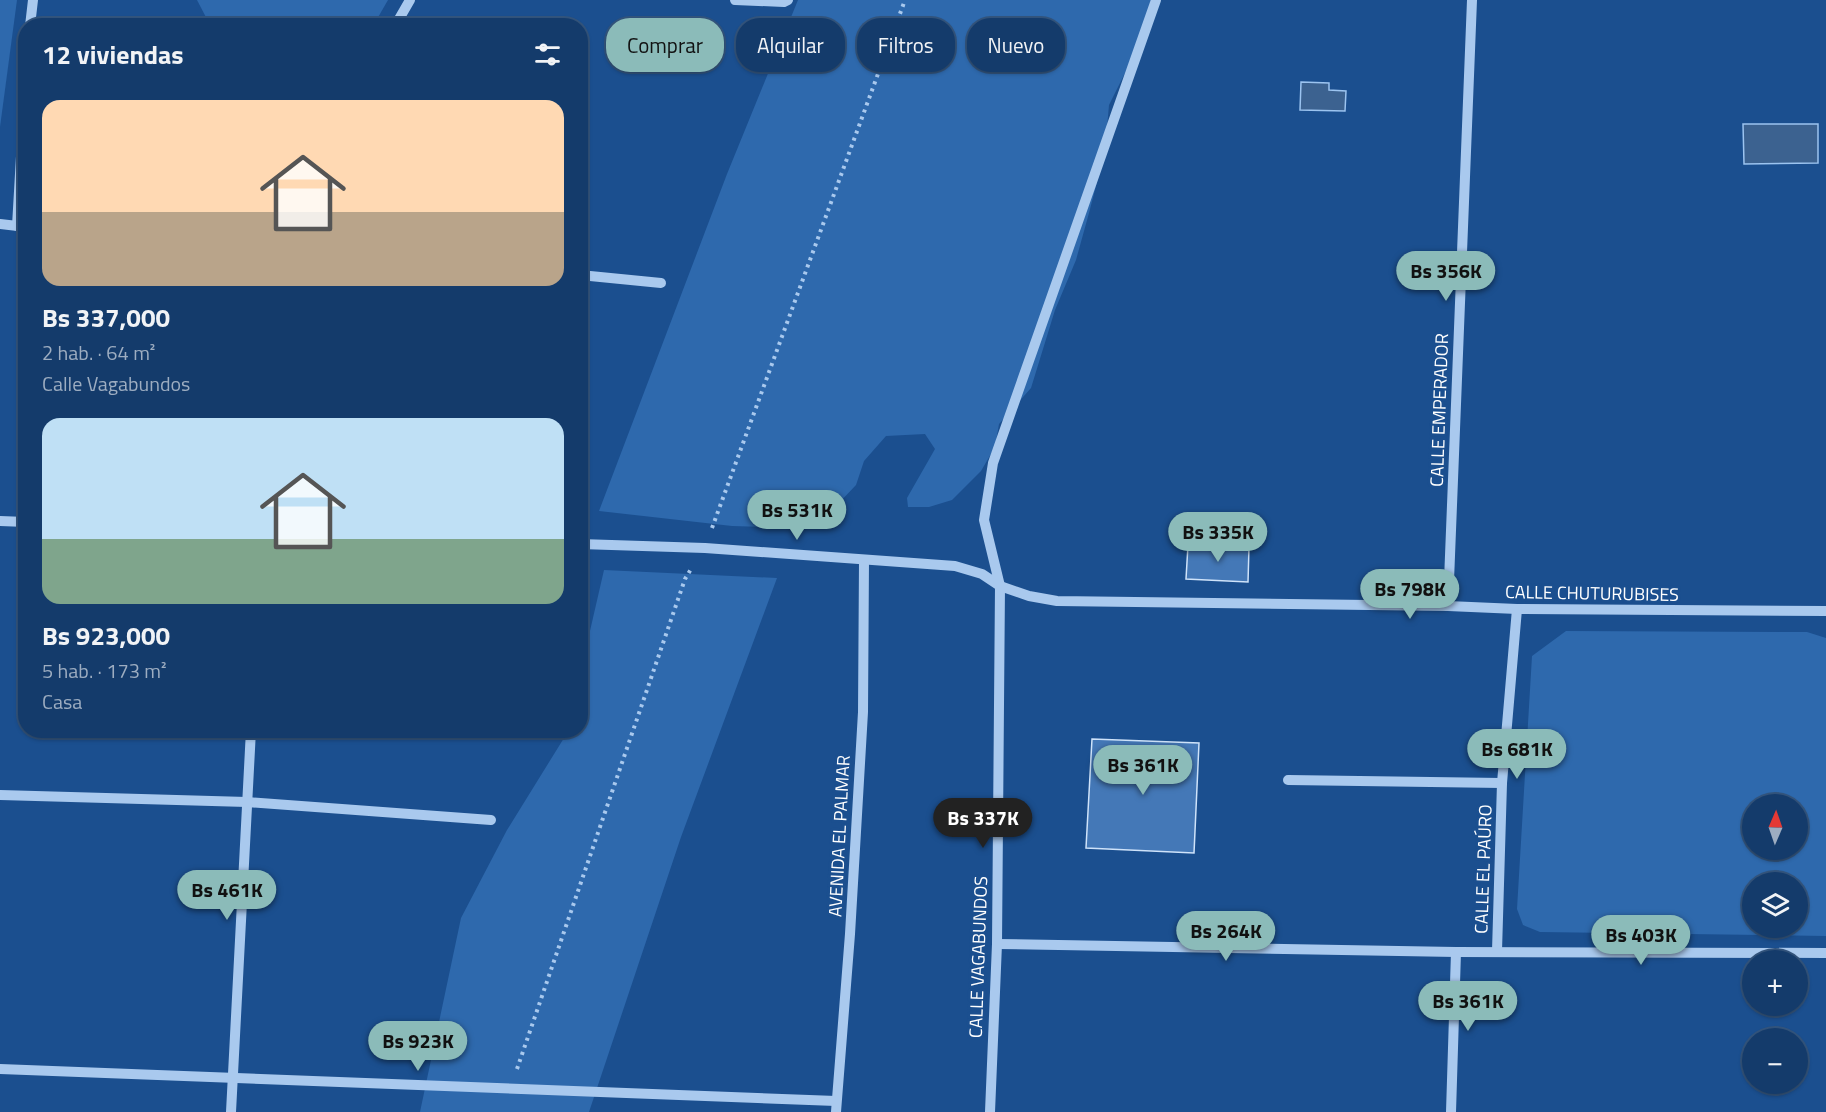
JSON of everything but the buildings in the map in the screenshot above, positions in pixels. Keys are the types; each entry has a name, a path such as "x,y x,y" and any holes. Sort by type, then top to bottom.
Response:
{"street":[{"path":"31,18 33,0"},
{"path":"400,18 410,0"},
{"path":"735,0 784,2 788,0"},
{"name":"CALLE VAGABUNDOS","path":"990,1112 997,944 1000,586 984,520 993,463 1156,0"},
{"name":"CALLE EMPERADOR","path":"1448,606 1472,0"},
{"path":"0,224 18,226"},
{"path":"588,276 661,283"},
{"path":"0,521 18,522"},
{"name":"CALLE CHUTURUBISES","path":"588,544 705,548 955,566 982,574 1000,586 1029,596 1058,601 1448,606 1516,609 1826,611"},
{"name":"AVENIDA EL PALMAR","path":"836,1107 850,934 862,724 864,560"},
{"name":"CALLE EL PAÚRO","path":"1497,951 1503,783 1516,609"},
{"path":"231,1112 251,738"},
{"path":"1288,780 1503,783"},
{"path":"0,795 248,802 491,820"},
{"name":"CALLE EL PAÚRO","path":"997,944 1456,952 1826,953"},
{"name":"CALLE EL PAÚRO","path":"1451,1112 1456,952"},
{"path":"0,1069 232,1077 836,1107"}],"shaded area":[{"path":"0,0 17,0 0,127"},
{"path":"197,0 388,0 378,18 206,18"},
{"path":"798,0 1151,0 1138,47 1109,105 1105,151 1089,213 1076,260 1055,310 1031,388 999,424 995,447 981,471 952,500 929,507 908,507 907,498 935,449 925,434 886,436 864,461 856,485 837,505 818,521 791,528 732,526 599,511 727,174 769,72 845,72 845,18 791,18"},
{"path":"1301,82 1329,83 1329,90 1346,91 1345,111 1300,110"},
{"path":"1743,124 1818,124 1818,163 1744,164"},
{"path":"604,570 777,578 681,837 589,1112 420,1112 461,918 507,830 564,738 588,738 588,640"},
{"path":"1566,631 1807,632 1826,638 1826,936 1808,936 1808,872 1742,872 1742,935 1540,932 1523,925 1517,909 1532,656"}]}
